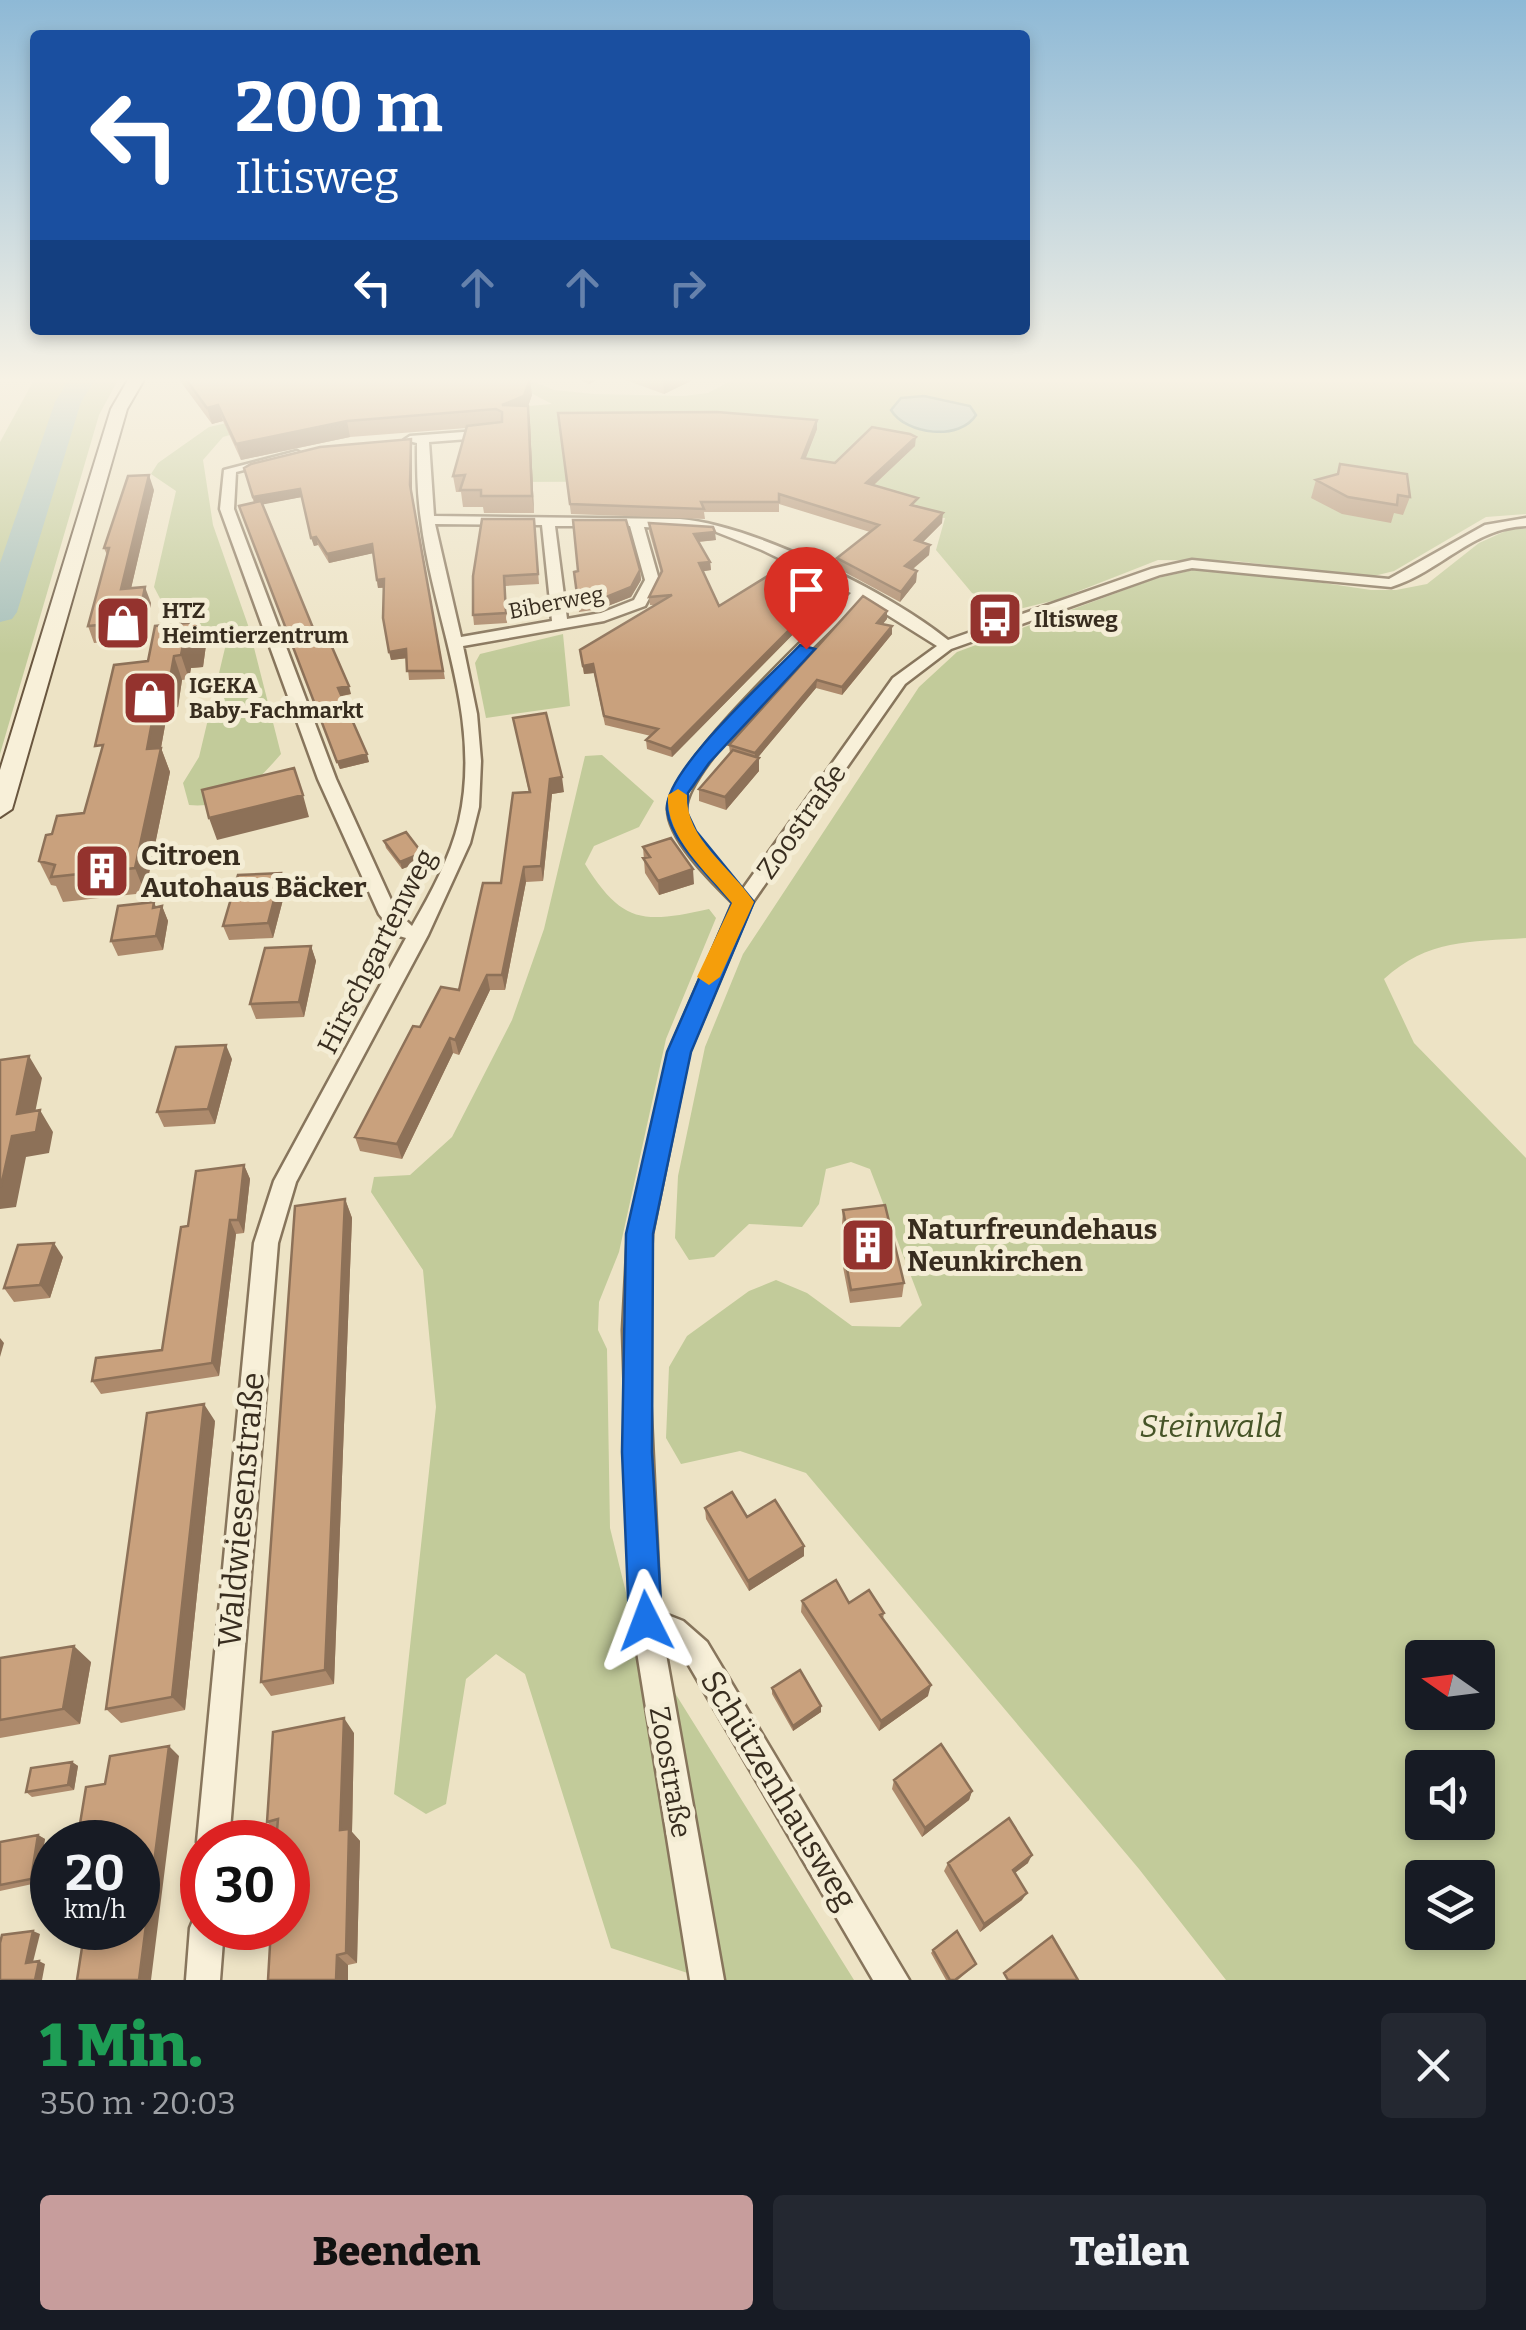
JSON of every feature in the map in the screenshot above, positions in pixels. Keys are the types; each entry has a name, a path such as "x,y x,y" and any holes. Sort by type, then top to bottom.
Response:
{"main road":[{"path":"0,809 100,470"}],"street":[{"path":"230,470 227,509 334,796 388,914 403,930 418,935"},
{"name":"Hirschgartenweg","path":"285,1181 457,857 470,808 471,734 427,520 422,470"},
{"path":"427,520 636,522 718,528 770,548 925,626 946,646"},
{"path":"548,520 560,625"},
{"name":"Biberweg","path":"453,643 626,610 648,594 652,580 636,522"},
{"name":"Zoostraße","path":"707,1980 646,1621 637,1452 640,1234 679,1052 744,902 899,681 946,646 1156,572 1192,564 1391,583 1419,573 1489,526 1526,522"},
{"path":"744,902 686,834 677,812 678,793 702,759 858,594"},
{"name":"Waldwiesenstraße","path":"215,1820 262,1278 266,1243 285,1181"},
{"name":"Schützenhausweg","path":"646,1621 672,1631 698,1652 892,1980"},
{"path":"203,1980 205,1950"}],"green space":[{"path":"0,470 83,470 0,754"},
{"path":"153,470 205,470 213,525 249,628 281,754 252,784 218,803 189,805 183,783 199,757 225,648 217,640 177,642 162,634 165,608 154,587 176,491 151,474"},
{"path":"488,470 1526,470 1526,514 1486,517 1394,571 1370,577 1235,561 1158,560 1056,600 1015,610 972,593 936,550 945,518 917,516 773,481 485,482"},
{"name":"Steinwald","path":"1510,529 1526,529 1526,938 1450,945 1417,956 1384,979 1414,1043 1526,1158 1526,1980 1226,1980 1139,1869 806,1473 740,1451 681,1464 666,1438 669,1367 687,1336 749,1291 776,1280 807,1293 852,1326 900,1327 922,1305 870,1169 851,1162 826,1169 819,1204 802,1227 749,1224 714,1257 689,1260 675,1238 678,1176 705,1047 743,954 919,687 957,652 1154,579 1193,570 1237,570 1371,590 1427,584 1479,543"},
{"path":"563,634 570,706 486,718 475,663 480,654"},
{"path":"602,755 654,801 639,827 594,846 585,864 598,883 623,908 636,914 667,917 709,909 716,918 666,1039 619,1252 599,1302 598,1330 607,1349 610,1528 635,1629 854,1980 709,1980 611,1948 525,1674 496,1654 466,1679 446,1804 426,1814 394,1794 436,1407 423,1270 371,1192 374,1177 410,1175 452,1137 512,1020 544,929 585,756"}],"building":[{"path":"245,470 410,470 443,671 407,671 406,649 389,652 383,618 384,579 377,580 372,544 327,554 316,537 311,538 300,489 253,497"},
{"path":"455,470 531,470 532,496 481,496 481,490 460,490 465,475 453,476"},
{"path":"566,470 880,470 866,483 918,498 911,505 943,513 915,540 930,545 905,566 917,571 901,592 837,558 879,525 779,494 779,502 701,502 704,509 570,504"},
{"path":"1339,470 1383,470 1407,474 1410,497 1398,495 1397,505 1348,497 1316,480 1338,474"},
{"path":"149,475 121,589 145,587 138,621 88,626 109,548 104,548 128,476"},
{"path":"261,501 318,640 328,638 349,686 338,688 367,754 337,762 239,506"},
{"path":"482,519 534,519 538,574 504,576 506,613 473,615 473,576"},
{"path":"573,520 626,520 640,570 631,587 599,600 578,602"},
{"path":"649,523 713,527 715,532 694,534 710,562 699,563 719,606 784,566 814,579 820,574 845,586 820,610 814,605 671,749 646,740 658,729 604,716 593,664 583,666 580,650 672,595 649,597 662,571"},
{"path":"863,596 887,611 877,623 892,626 842,687 817,680 755,753 729,745"},
{"path":"198,622 195,643 183,645 181,655 174,656 169,684 159,685 147,749 161,748 135,868 51,877 55,865 39,861 46,835 52,834 57,816 84,813 103,745 95,746 114,665 148,661 155,626"},
{"path":"546,713 562,777 550,779 541,866 524,867 502,975 487,975 455,1040 450,1038 397,1144 355,1137 413,1026 420,1027 441,987 459,990 483,883 501,883 513,793 530,792 513,718"},
{"path":"733,750 759,758 725,797 699,789"},
{"path":"294,768 303,795 209,818 202,790"},
{"path":"406,832 422,853 400,862 384,841"},
{"path":"671,838 693,869 658,881 643,858 650,857 643,847"},
{"path":"281,873 268,923 223,926 238,875"},
{"path":"154,902 153,908 162,906 156,936 111,941 118,906"},
{"path":"311,946 299,1002 250,1004 265,948"},
{"path":"226,1045 208,1109 157,1112 176,1047"},
{"path":"29,1056 17,1114 40,1110 36,1132 12,1136 0,1186 0,1060"},
{"path":"244,1165 238,1220 230,1220 212,1363 92,1381 96,1358 162,1350 181,1227 188,1226 196,1171"},
{"path":"345,1199 325,1670 261,1682 295,1206"},
{"name":"Naturfreundehaus Neunkirchen","path":"885,1205 904,1283 851,1290 844,1253 851,1252 843,1210"},
{"path":"54,1243 40,1285 4,1288 18,1245"},
{"path":"204,1404 172,1697 106,1709 147,1413"},
{"path":"732,1492 747,1517 775,1500 804,1546 748,1581 705,1508"},
{"path":"836,1580 849,1603 869,1590 884,1613 880,1615 931,1685 881,1721 802,1601"},
{"path":"74,1646 63,1709 0,1720 0,1658"},
{"path":"800,1670 821,1706 793,1726 772,1688"},
{"path":"344,1718 340,1830 349,1829 346,1953 337,1955 336,1980 268,1980 270,1950 310,1950 310,1820 267,1820 273,1732"},
{"path":"941,1744 972,1791 925,1828 894,1780"},
{"path":"169,1746 160,1820 81,1820 86,1787 105,1784 110,1756"},
{"path":"72,1762 68,1785 26,1792 31,1768"},
{"path":"1009,1818 1032,1855 1013,1870 1027,1893 984,1924 948,1863"},
{"path":"30,1836 30,1879 0,1885 0,1842"},
{"path":"30,1931 26,1963 39,1961 35,1980 0,1980 2,1935"},
{"path":"957,1931 976,1964 950,1980 933,1950"},
{"path":"1052,1936 1078,1980 1008,1980 1004,1973"},
{"path":"82,1950 143,1950 139,1980 77,1980"}],"waterway":[{"path":"0,612 46,470"}],"slow traffic":[{"path":"678,795 677,812 686,834 744,902 709,977"}],"place":[{"name":"Iltisweg","path":"995,619"},
{"name":"HTZ Heimtierzentrum","path":"123,623"},
{"name":"IGEKA Baby-Fachmarkt","path":"150,698"},
{"name":"Citroen Autohaus Bäcker","path":"102,871"},
{"name":"Naturfreundehaus Neunkirchen","path":"868,1245"}],"route":[{"path":"646,1621 637,1452 640,1234 679,1052 744,902 686,834 677,812 678,793 702,759 806,649"}]}
